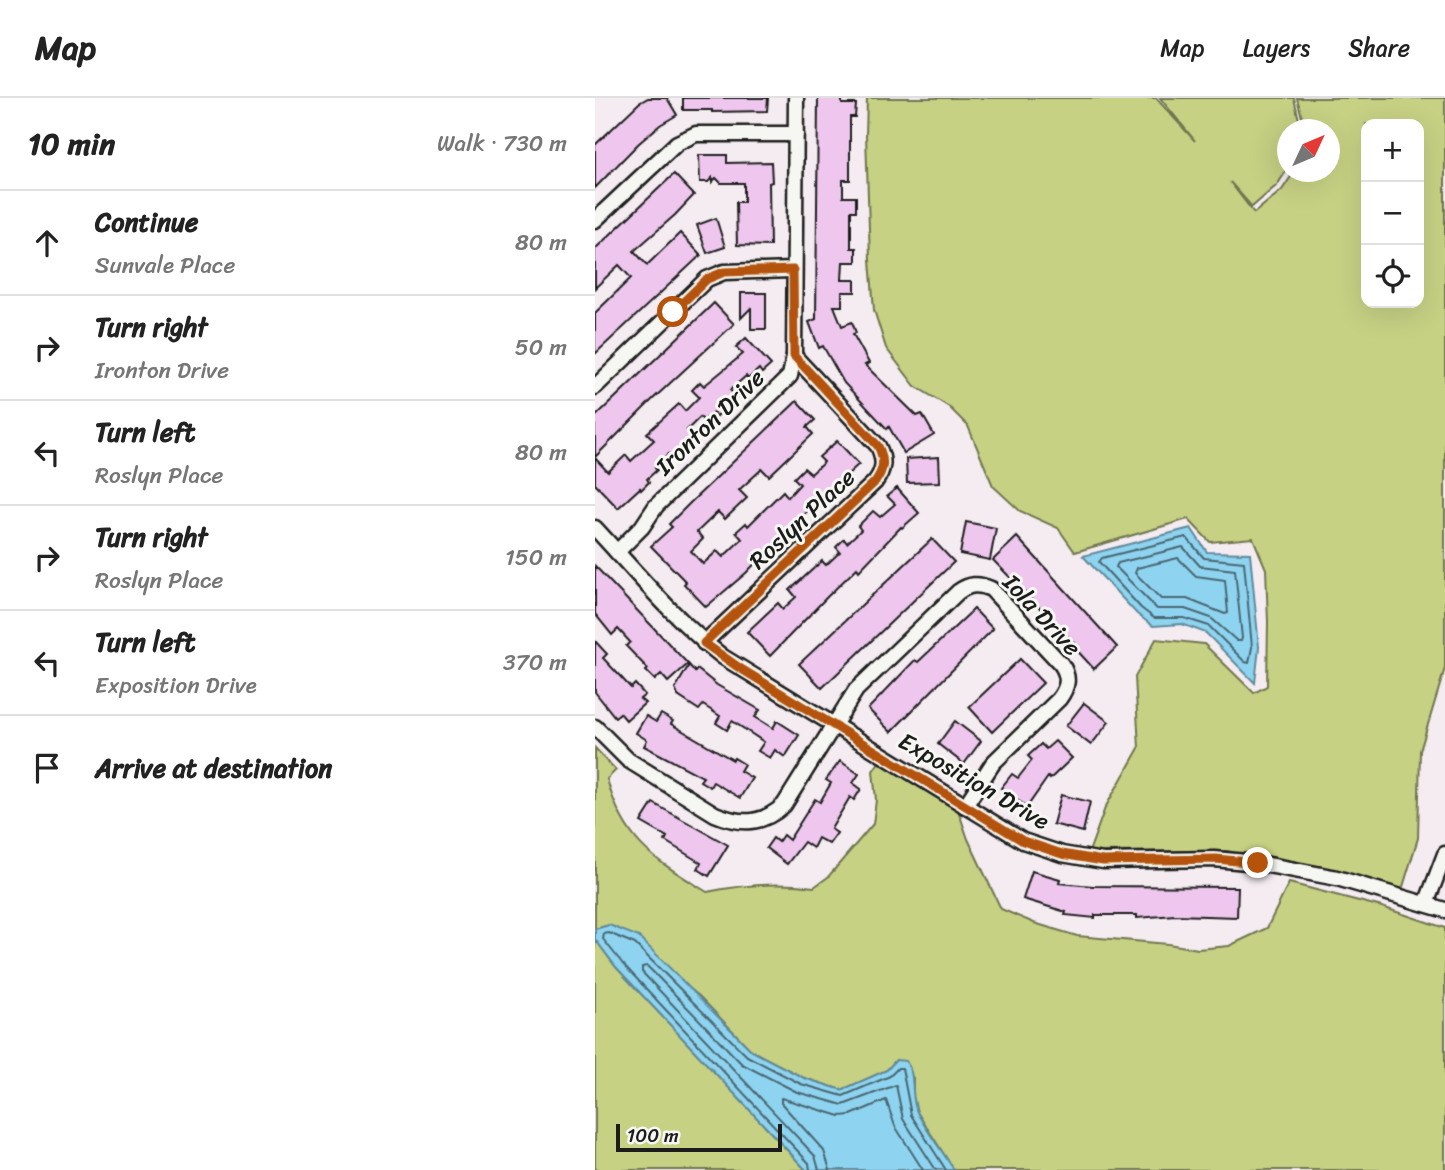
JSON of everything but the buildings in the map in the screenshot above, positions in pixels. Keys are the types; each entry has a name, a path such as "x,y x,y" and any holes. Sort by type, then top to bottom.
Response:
{"street":[{"name":"Ironton Drive","path":"617,552 642,527 656,506 790,376 794,356 796,98"},
{"path":"595,220 686,137 697,134 796,134"},
{"path":"595,387 707,279 724,272 793,270"},
{"name":"Roslyn Place","path":"704,643 875,482 883,468 882,454 878,446 794,356"},
{"name":"Exposition Drive","path":"595,528 704,643 738,667 1023,841 1078,858 1124,862 1216,859 1258,863 1337,878 1445,910"},
{"name":"Iola Drive","path":"595,727 628,760 715,814 745,823 766,818 784,805 856,690 958,592 974,584 991,589 1061,664 1067,681 1059,699 993,763 965,806"},
{"path":"1426,904 1445,854"}],"green space":[{"path":"867,98 1156,98 1195,141 1160,98 1294,98 1299,119 1277,119 1277,185 1252,207 1230,182 1254,213 1282,190 1287,182 1340,182 1340,119 1302,119 1297,98 1445,98 1445,668 1420,751 1418,838 1402,890 1227,851 1089,852 1105,808 1139,748 1135,677 1156,639 1204,644 1254,693 1267,686 1266,569 1253,538 1210,542 1188,519 1075,552 1058,528 1020,511 993,486 968,426 949,407 915,386 886,348 874,310 870,260"},
{"path":"595,748 616,770 607,779 622,819 632,834 657,859 707,892 760,885 814,887 828,877 873,824 876,800 873,771 879,762 958,810 968,839 1001,909 1034,923 1077,936 1198,949 1229,946 1267,928 1289,883 1382,907 1445,928 1445,1170 954,1170 917,1112 913,1097 913,1078 896,1060 887,1070 842,1090 804,1078 752,1051 699,996 609,925 595,929"},
{"path":"595,939 616,967 806,1170 595,1170"}],"water":[{"path":"1191,528 1207,552 1250,553 1259,647 1255,683 1206,633 1182,624 1153,626 1137,614 1083,556"},
{"path":"609,925 639,937 752,1051 804,1078 842,1090 887,1070 896,1060 906,1061 911,1073 918,1114 954,1170 806,1170 616,967 595,939 595,929"}],"route":[{"path":"673,312 707,279 724,272 793,270 794,356 878,446 883,461 883,468 875,482 704,643 738,667 1023,841 1062,854 1103,861 1216,859 1258,863"}]}
